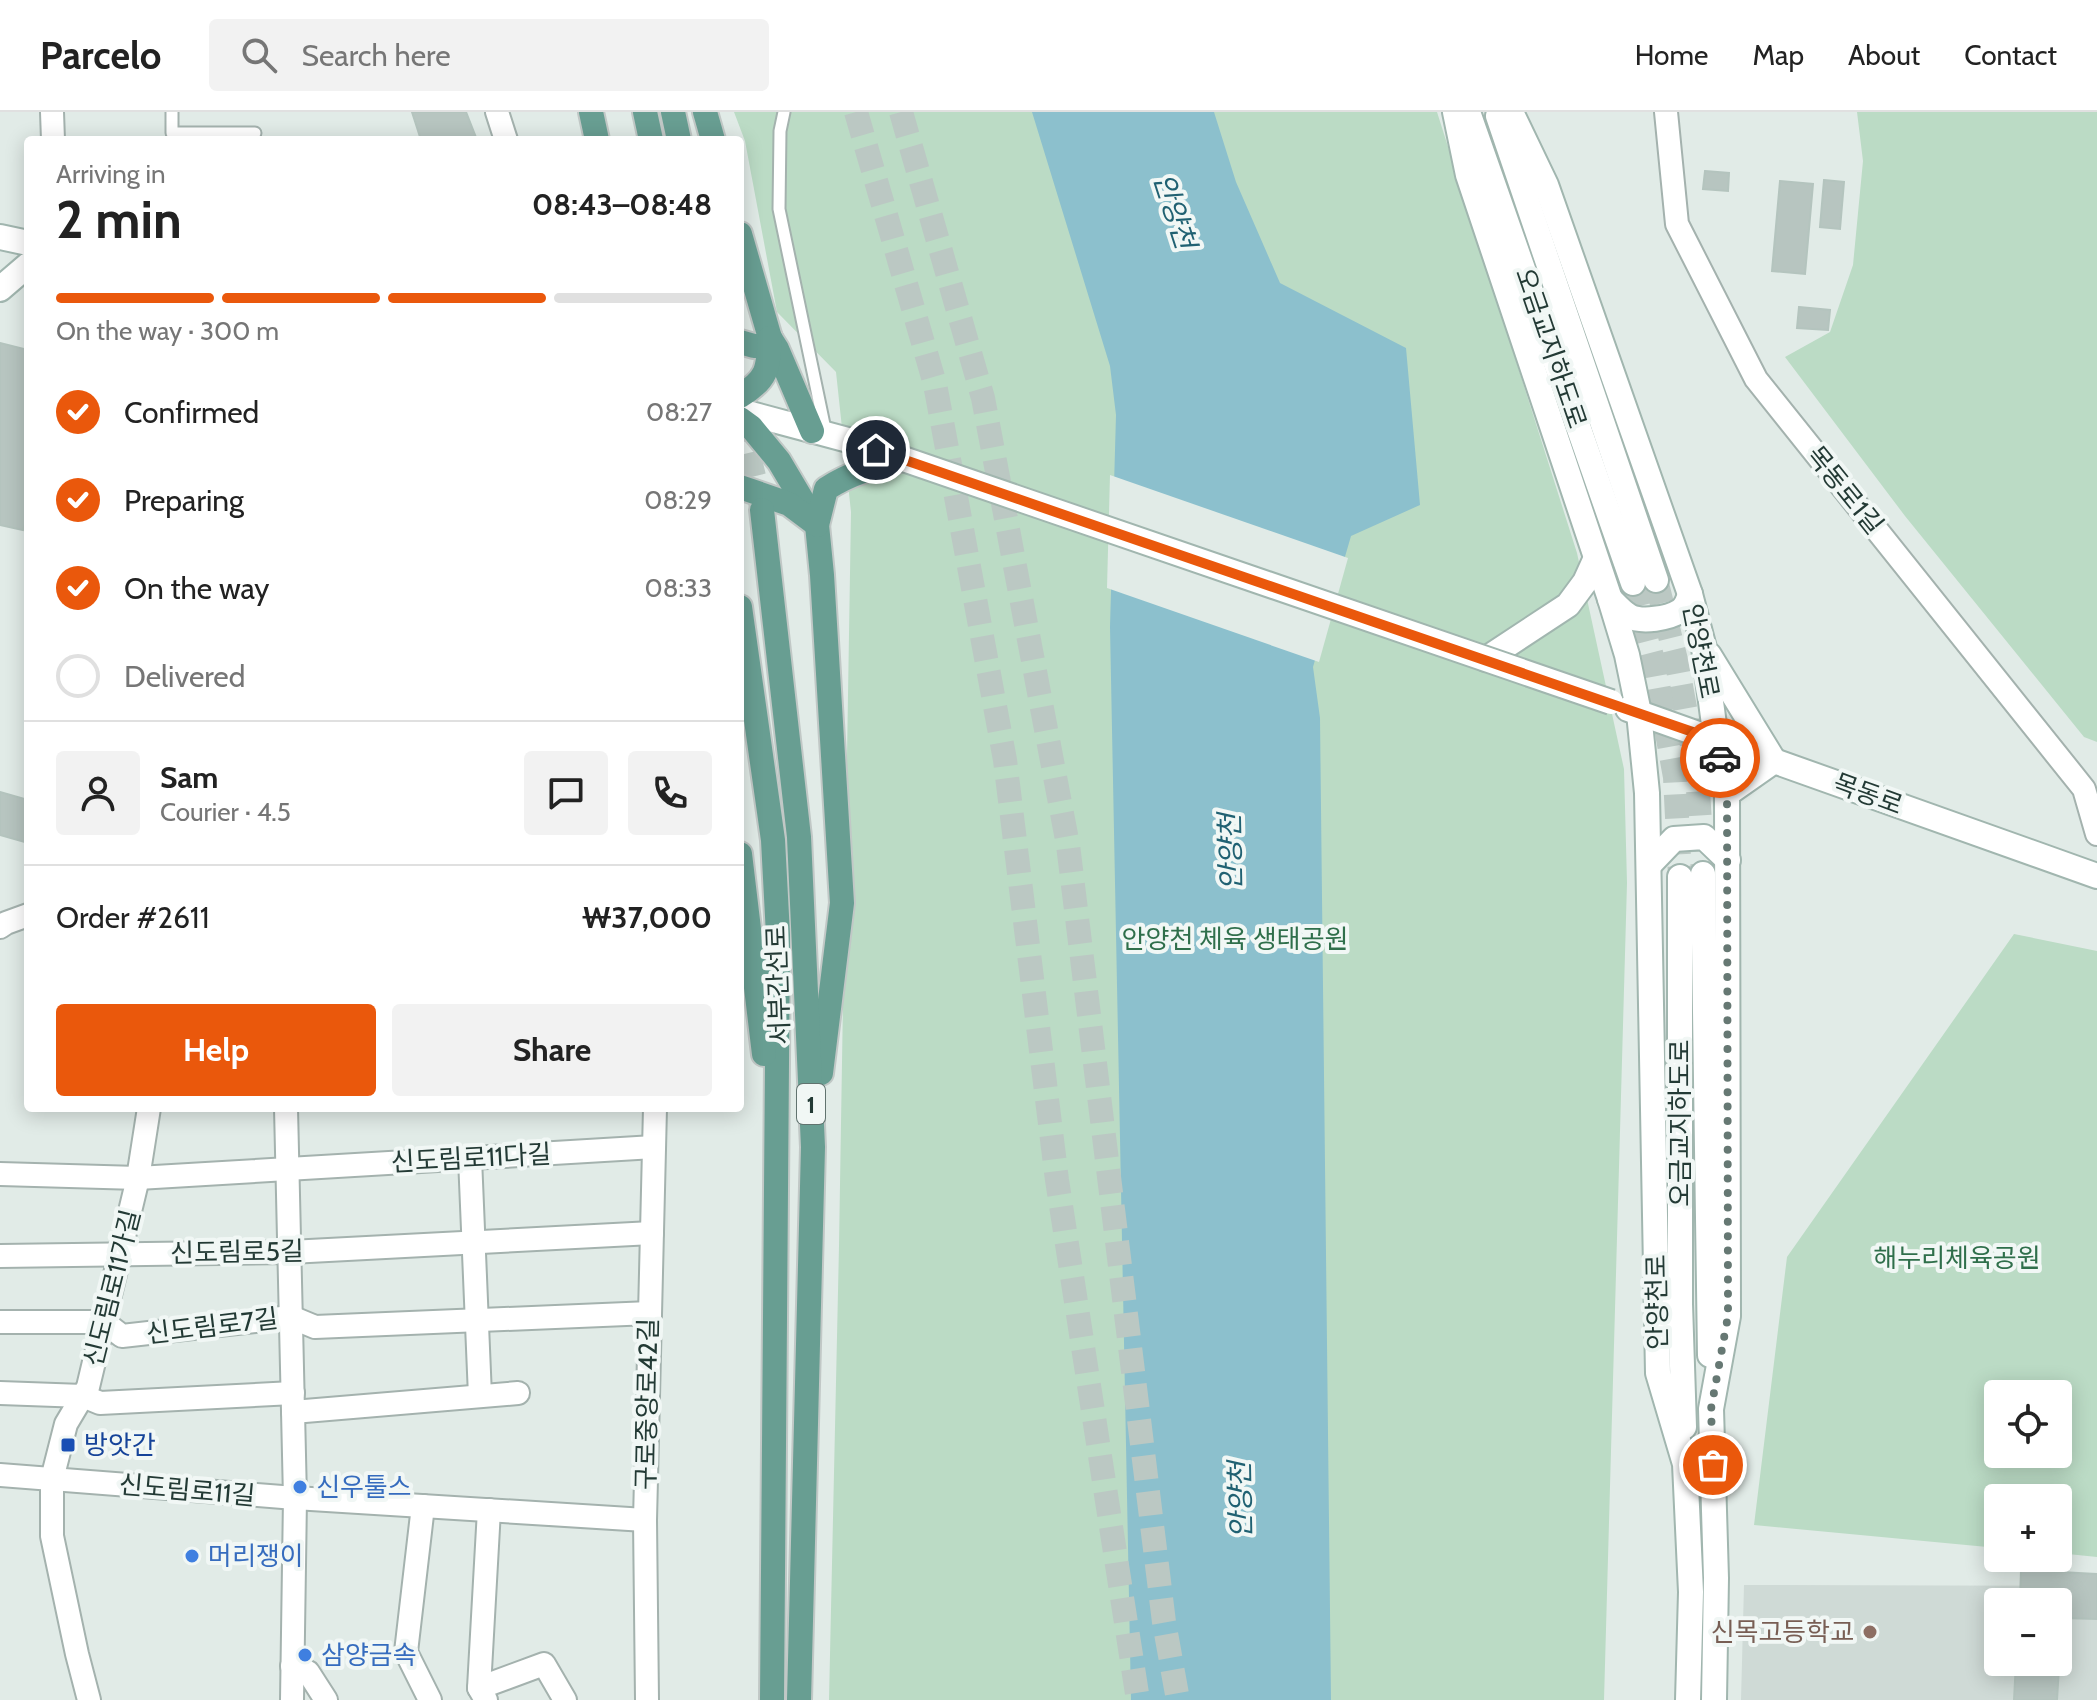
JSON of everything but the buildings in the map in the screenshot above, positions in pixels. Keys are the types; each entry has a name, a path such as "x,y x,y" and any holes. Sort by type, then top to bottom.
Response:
{"main road":[{"path":"591,112 596,136"},
{"path":"645,112 650,136"},
{"path":"673,112 678,136"},
{"path":"705,112 712,136"},
{"name":"안양천로","path":"1455,112 1468,175 1590,571 1610,599 1627,655 1639,713 1647,793 1658,1373 1685,1464 1691,1592 1688,1700"},
{"name":"오금교지하도로","path":"1468,112 1644,582 1497,112"},
{"name":"안양천로","path":"1511,112 1546,185 1690,594 1704,648 1716,740 1727,794 1728,1316 1711,1409 1716,1578 1714,1700"},
{"path":"0,237 24,242"},
{"path":"744,248 770,338 829,435"},
{"path":"0,289 24,268"},
{"path":"744,343 762,346 770,338"},
{"path":"744,394 756,387 763,376 768,363 770,338"},
{"name":"목동로","path":"744,412 904,459 1611,702 2097,876"},
{"path":"744,422 757,433 779,461 817,525"},
{"path":"813,1147 842,903 817,525 826,489 870,467 904,459"},
{"path":"744,488 789,504 817,525"},
{"name":"서부간선로","path":"762,510 799,837 813,1147 799,1700"},
{"path":"1486,659 1568,605 1590,571"},
{"path":"1610,599 1628,616 1645,619 1680,611 1690,594"},
{"name":"서부간선로","path":"744,635 773,840 778,935 772,1700"},
{"path":"1704,648 1774,761 1727,794"},
{"path":"1649,865 1674,839 1704,837 1728,860"},
{"name":"오금교지하도로","path":"1685,1464 1680,1304 1692,876 1711,1409"},
{"path":"744,887 777,1156"}],"street":[{"path":"52,112 53,136"},
{"path":"497,112 505,136"},
{"name":"목동로1길","path":"1666,112 1677,224 1756,379 2084,789 2097,834"},
{"path":"0,927 24,916"},
{"name":"신도림로11가길","path":"89,1700 52,1536 52,1479 66,1424 88,1387 138,1178 148,1112"},
{"path":"286,1112 295,1498 292,1700"},
{"name":"구로중앙로42길","path":"647,1700 645,1520 655,1112"},
{"name":"신도림로11다길","path":"138,1178 654,1147"},
{"path":"470,1158 480,1396"},
{"name":"신도림로11가길","path":"0,1174 138,1178"},
{"name":"신도림로5길","path":"0,1256 290,1252 652,1233"},
{"name":"신도림로7길","path":"0,1322 104,1322 122,1336 291,1317 315,1327 650,1313"},
{"name":"신도림로11가길","path":"0,1393 83,1396 100,1403 293,1402"},
{"path":"293,1402 518,1393"},
{"name":"신도림로11길","path":"0,1475 295,1498 645,1520"},
{"path":"423,1506 406,1652 430,1700"},
{"path":"489,1510 483,1694 544,1664 565,1700"},
{"path":"292,1666 308,1672 326,1700"}],"lane":[{"path":"172,112 172,133 255,133"},
{"path":"784,112 780,131 779,209 829,435"}],"shaded area":[{"name":"신목고등학교","path":"1744,1585 2097,1586 2097,1700 1741,1700"}],"green space":[{"name":"안양천 체육 생태공원","path":"734,112 1437,112 1577,553 1624,769 1627,883 1604,1700 829,1700 851,512 836,372 777,312 743,136"},
{"path":"1857,112 2097,112 2097,742 2084,737 1905,516 1785,357 1830,332 1853,265 1863,161"},
{"name":"해누리체육공원","path":"2014,934 2097,951 2097,1557 2072,1554 2072,1484 1984,1484 1984,1547 1754,1525 1787,1257"}],"water":[{"name":"안양천","path":"1032,112 1214,112 1236,182 1280,283 1406,348 1420,505 1351,536 1313,667 1320,718 1331,1700 1131,1700 1110,627 1116,415 1110,366"}],"pier":[{"path":"1110,475 1348,558 1319,662 1107,588"}],"tunnel":[{"path":"856,112 935,384 1005,760 1057,1180 1138,1700"},
{"path":"901,112 983,398 1068,845 1164,1622 1178,1700"},
{"path":"744,435 762,510"},
{"path":"1656,580 1677,664 1697,773 1703,874"},
{"path":"1633,583 1655,668 1675,777 1680,877"}],"way so far":[{"path":"1713,1465 1711,1409 1728,1316 1727,794 1720,758"}],"place":[{"name":"방앗간","path":"68,1445"},
{"name":"신우툴스","path":"300,1487"},
{"name":"머리쟁이","path":"192,1556"},
{"name":"신목고등학교","path":"1870,1632"},
{"name":"삼양금속","path":"305,1655"}],"route":[{"path":"876,450 1716,740 1720,758"}]}
